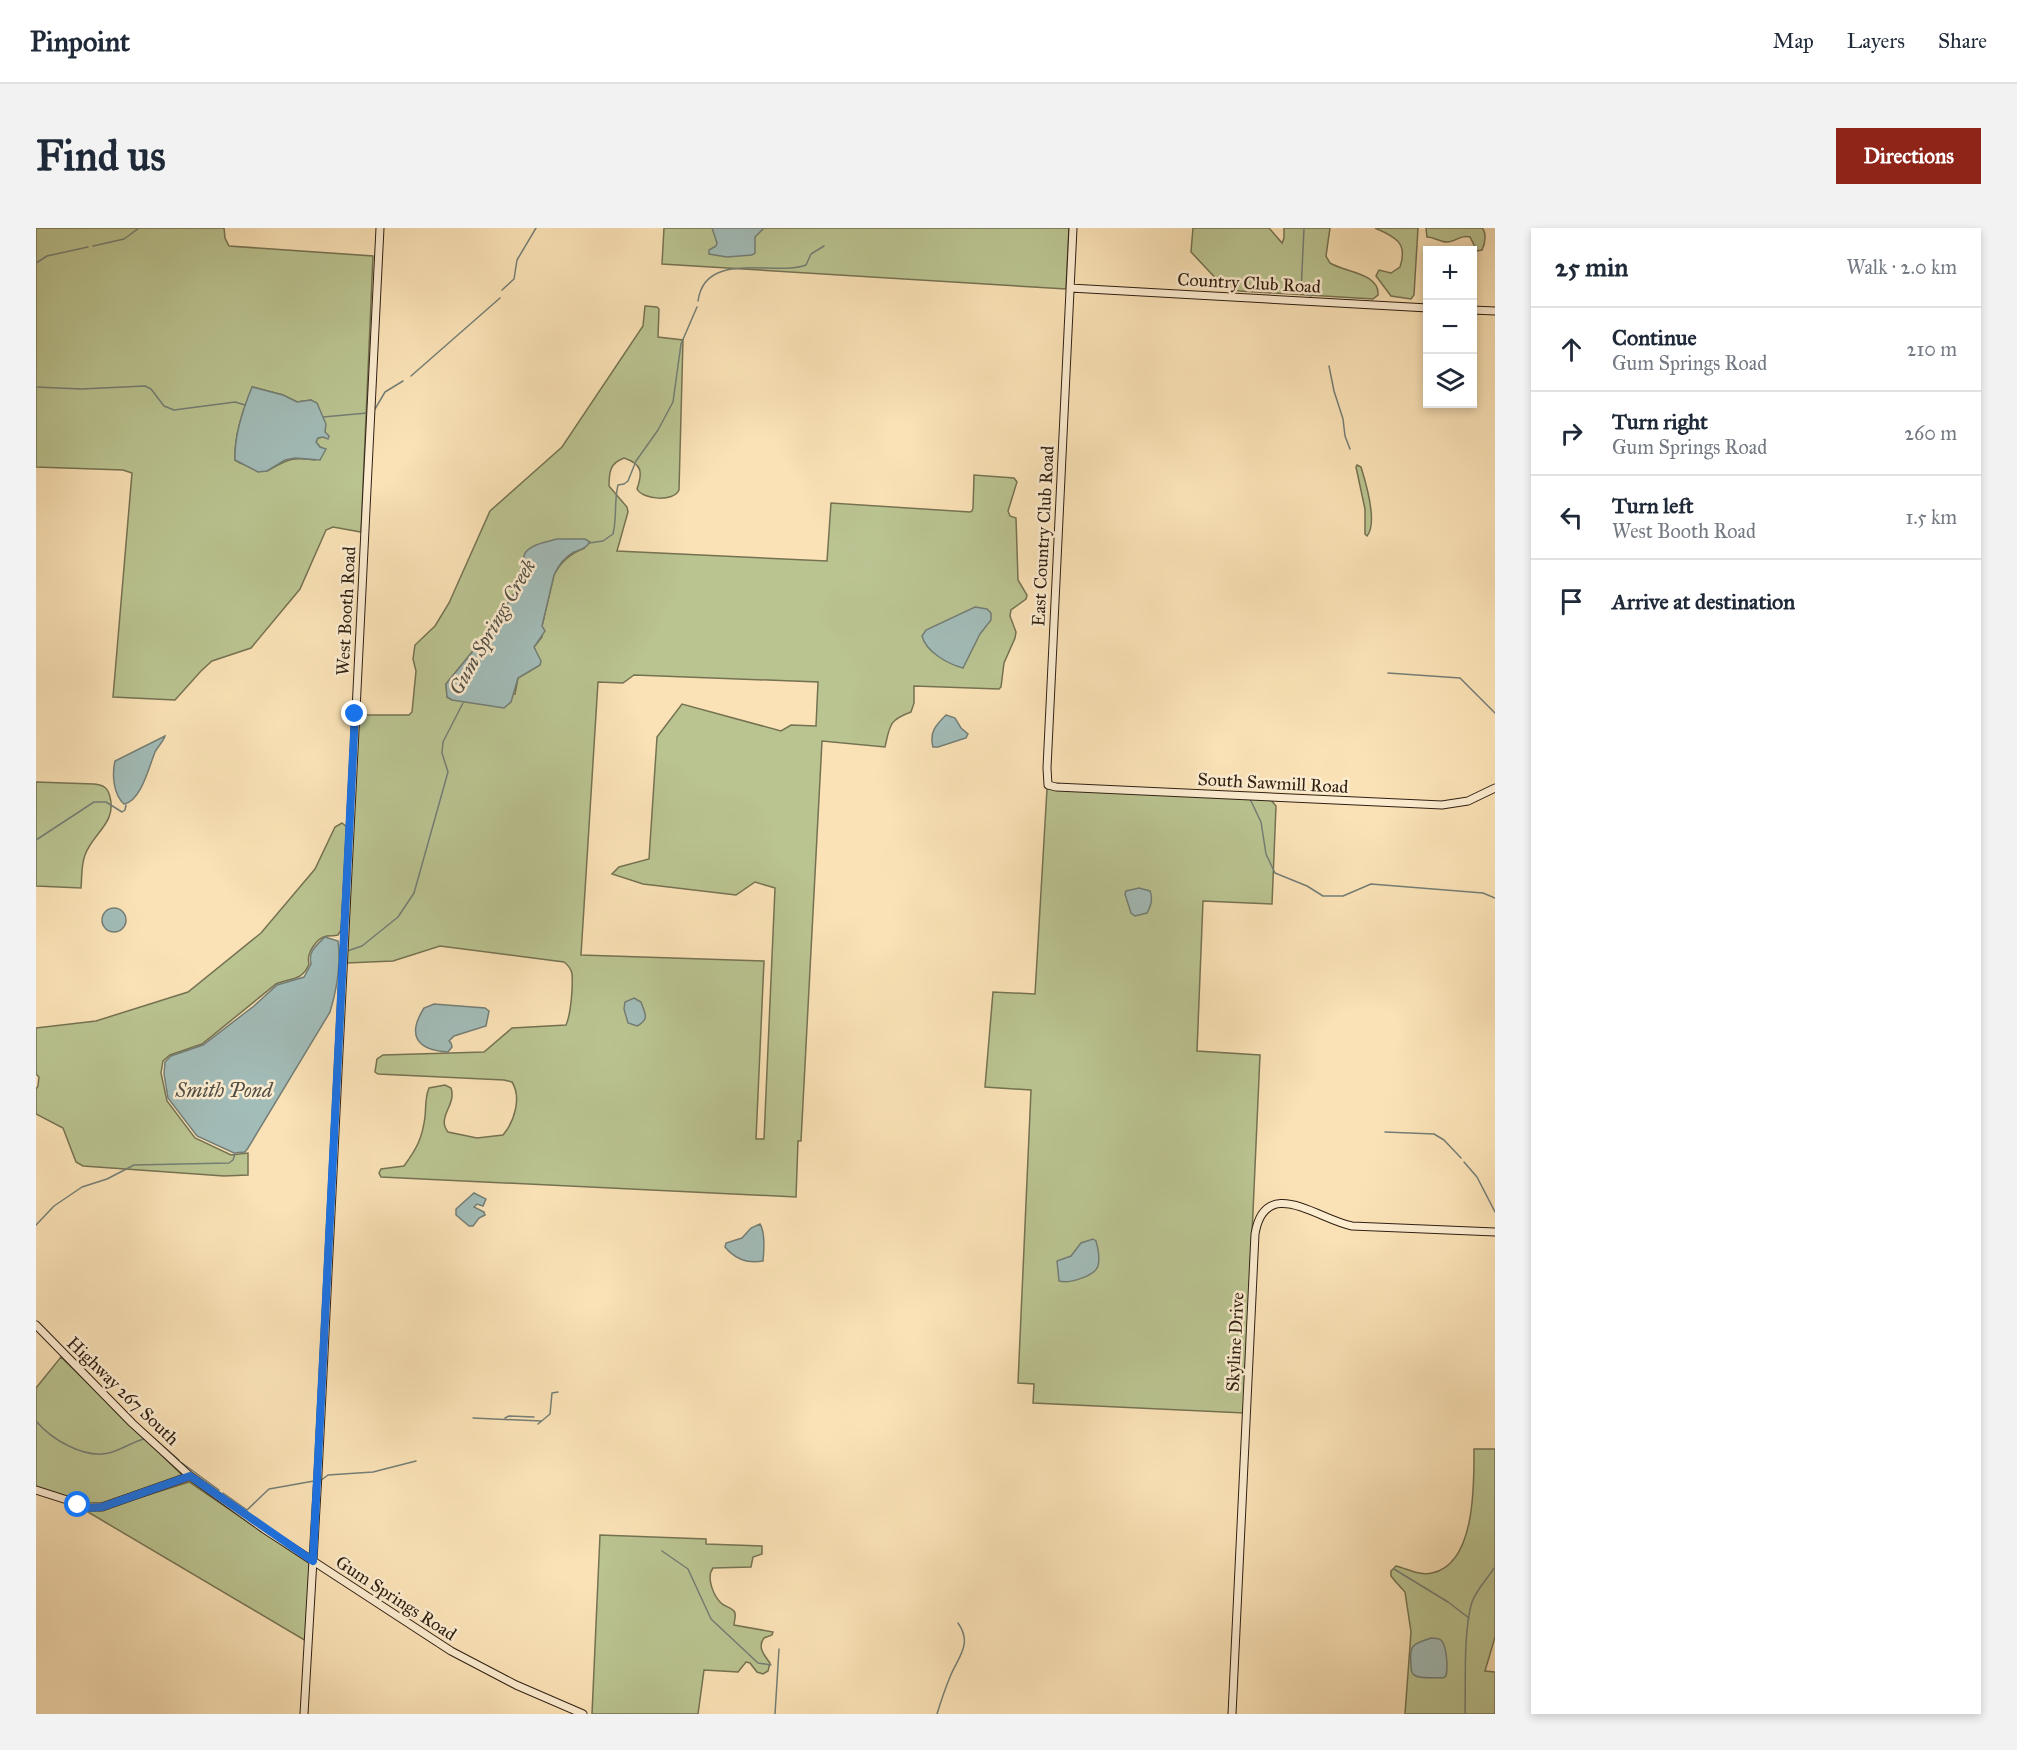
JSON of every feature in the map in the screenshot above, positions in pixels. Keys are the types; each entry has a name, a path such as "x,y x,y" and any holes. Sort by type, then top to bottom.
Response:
{"street":[{"name":"West Booth Road","path":"304,1714 380,228"},
{"name":"East Country Club Road","path":"1048,785 1073,228"},
{"name":"Country Club Road","path":"1070,288 1423,308"},
{"path":"1477,310 1495,311"},
{"name":"South Sawmill Road","path":"1048,785 1185,794 1442,805 1468,801 1495,788"},
{"name":"Skyline Drive","path":"1232,1714 1255,1234 1259,1218 1266,1208 1282,1203 1301,1207 1338,1223 1352,1226 1495,1232"},
{"name":"Highway 267 South","path":"36,1325 132,1423 190,1476"},
{"name":"Gum Springs Road","path":"190,1476 451,1652 516,1685 583,1714"},
{"path":"36,1490 89,1508 102,1507 190,1476"}],"green space":[{"path":"36,228 224,228 229,246 373,256 361,532 333,527 326,530 300,589 251,648 212,661 175,700 113,697 132,473 123,470 36,467","holes":["253,387 283,395 297,402 311,400 325,432 323,437 318,438 316,442 320,447 315,460 290,460 267,471 235,460 240,423"]},
{"path":"664,228 1069,228 1066,289 662,264"},
{"path":"1193,228 1269,228 1282,243 1284,228 1330,228 1326,256 1330,263 1360,274 1373,282 1378,295 1373,299 1239,291 1223,286 1191,252"},
{"path":"1375,228 1418,228 1414,295 1411,299 1391,296 1376,276 1379,270 1391,273 1400,267 1402,252 1401,246 1394,238"},
{"path":"1426,228 1482,228 1485,236 1482,250 1477,251 1477,246 1474,246 1470,237 1447,242 1427,237"},
{"path":"645,306 657,307 659,309 658,337 683,340 679,490 676,494 665,498 645,495 637,489 640,478 638,466 624,458 613,465 609,486 627,507 628,512 617,551 827,561 831,503 970,512 973,508 974,475 1014,478 1017,482 1008,511 1010,516 1016,518 1018,580 1027,595 1026,599 1011,610 1010,616 1016,632 1004,663 1001,687 999,689 914,686 914,703 911,712 894,721 885,747 822,741 801,1141 798,1141 796,1197 381,1177 379,1173 381,1169 404,1166 416,1148 422,1131 429,1088 445,1085 451,1088 451,1100 444,1121 448,1132 477,1138 503,1135 513,1117 516,1095 512,1082 504,1080 378,1074 375,1072 377,1059 383,1055 484,1052 512,1028 566,1025 571,1000 572,974 564,962 440,946 393,961 347,963 358,715 409,715 412,712 416,671 413,659 415,645 435,626 449,603 490,511 562,447 643,326","holes":["585,548 567,558 554,575 542,626 542,637 534,647 540,665 518,678 515,694 452,700 447,697 446,684 486,635 498,610 513,595 523,559","634,675 818,682 816,726 791,725 781,731 682,704 657,737 649,859 619,867 612,874 643,884 736,895 755,882 775,888 764,1139 756,1139 764,961 581,955 598,682 623,683"]},
{"path":"1357,465 1361,467 1370,503 1371,522 1367,536 1365,534 1365,509"},
{"path":"36,782 94,784 103,786 108,791 110,814 85,855 81,888 36,886"},
{"path":"1047,789 1271,800 1276,806 1272,904 1203,901 1197,1051 1260,1055 1244,1413 1033,1403 1034,1384 1018,1383 1031,1090 985,1087 993,992 1035,994"},
{"path":"342,823 347,827 341,930 338,935 323,937 316,943 310,951 309,964 299,976 276,984 202,1044 170,1055 163,1061 161,1073 167,1101 195,1138 231,1155 248,1153 248,1175 224,1176 83,1166 76,1162 63,1128 36,1114 36,1089 39,1077 36,1074 36,1028 96,1021 188,992 261,933 315,869 335,827"},
{"path":"61,1357 183,1476 100,1504 88,1504 36,1487 36,1388"},
{"path":"1474,1449 1495,1449 1495,1637 1485,1671 1495,1672 1495,1714 1405,1714 1411,1632 1405,1592 1391,1576 1391,1571 1396,1566 1418,1573 1432,1573 1446,1566 1457,1555 1465,1539 1470,1520"},
{"path":"189,1482 310,1564 306,1641 88,1512"},
{"path":"600,1535 706,1539 706,1544 762,1546 762,1554 753,1557 751,1567 713,1568 710,1581 718,1600 735,1613 734,1625 773,1632 772,1635 764,1638 761,1645 770,1663 768,1671 763,1674 757,1672 750,1663 746,1662 738,1672 704,1670 698,1714 592,1714"}],"water":[{"path":"712,228 764,228 755,237 755,253 727,257 709,254 709,250 717,243"},
{"path":"252,387 283,395 297,402 311,400 317,403 326,424 325,432 329,436 328,439 318,438 316,442 320,447 326,449 320,460 295,458 285,460 267,471 258,472 235,460 240,423"},
{"path":"557,539 585,539 590,542 568,556 554,575 542,626 545,631 534,647 541,661 540,665 518,678 511,702 504,708 452,700 447,697 446,684 486,635 498,610 511,600 525,553 535,545"},
{"path":"975,607 987,609 991,613 991,620 980,634 963,668 938,656 924,642 922,636 926,630"},
{"path":"946,715 955,718 968,734 966,738 933,747 934,729"},
{"path":"165,736 155,752 140,790 130,802 124,804 114,784 115,761"},
{"path":"1139,888 1150,891 1151,902 1147,913 1135,916 1131,913 1125,894 1126,891"},
{"path":"114,908 122,912 126,920 122,928 114,932 106,928 102,920 106,912"},
{"name":"Smith Pond","path":"325,937 338,941 339,950 338,977 330,1012 248,1148 245,1152 234,1153 197,1136 168,1098 164,1074 165,1062 171,1056 203,1045 254,1006 277,985 304,977 311,964 312,952"},
{"path":"634,998 641,1002 645,1016 644,1021 637,1026 628,1023 624,1009 625,1002"},
{"path":"434,1004 485,1008 489,1011 486,1026 454,1036 449,1041 452,1047 448,1052 428,1048 418,1039 416,1026 424,1008"},
{"path":"474,1193 486,1199 483,1206 477,1204 474,1207 484,1212 485,1215 479,1218 473,1226 469,1226 456,1215 456,1209"},
{"path":"760,1224 764,1247 763,1261 742,1260 725,1247 726,1243 742,1238 751,1228"},
{"path":"1093,1239 1096,1241 1099,1263 1096,1270 1081,1278 1059,1281 1057,1261 1071,1256 1081,1243"},
{"path":"1431,1638 1438,1638 1445,1647 1447,1668 1446,1676 1443,1678 1419,1677 1411,1671 1412,1649 1416,1644"}],"waterway":[{"path":"93,246 124,239 139,228"},
{"path":"502,290 514,279 517,260 536,228"},
{"path":"1304,228 1301,292 1311,296"},
{"path":"698,301 703,285 713,275 743,268 793,268 806,265 811,254 824,246"},
{"path":"36,263 47,256 88,247"},
{"path":"411,376 500,298"},
{"name":"Gum Springs Creek","path":"589,543 603,541 613,534 618,485 628,481 636,461 658,430 673,402 681,344 697,307"},
{"path":"1329,366 1350,449"},
{"path":"375,409 385,392 403,381"},
{"path":"36,387 81,389 145,386 151,389 164,406 174,410 235,402 245,405"},
{"path":"323,417 367,413"},
{"path":"1388,673 1460,678 1495,713"},
{"name":"Gum Springs Creek","path":"347,951 362,946 398,917 414,893 448,772 442,753 443,742 463,703"},
{"path":"1250,799 1261,822 1266,854 1275,873 1307,886 1323,896 1343,896 1371,884 1483,893 1495,898"},
{"path":"36,840 94,802 106,802 122,812 126,805"},
{"path":"1385,1132 1434,1134 1444,1140 1461,1158"},
{"name":"Gum Springs Creek","path":"36,1225 54,1206 82,1187 107,1179 134,1165 229,1163 235,1154"},
{"path":"1464,1162 1477,1177 1495,1212"},
{"path":"538,1424 550,1414 552,1393 558,1392"},
{"path":"505,1418 509,1416 534,1417"},
{"path":"473,1418 541,1421"},
{"path":"36,1421 59,1441 89,1453 109,1453 144,1439"},
{"path":"149,1434 179,1460"},
{"path":"320,1481 328,1475 373,1472 416,1461"},
{"path":"182,1463 219,1490"},
{"path":"223,1493 247,1510 269,1489 314,1481"},
{"path":"662,1551 688,1569 711,1619 758,1663 771,1665"},
{"path":"1465,1714 1466,1642 1469,1614 1476,1593 1495,1567"},
{"path":"1394,1569 1448,1602 1469,1618"},
{"path":"937,1714 948,1682 963,1650 964,1637 958,1623"},
{"path":"775,1714 779,1649"}],"route":[{"path":"78,1505 89,1508 102,1507 190,1476 313,1561 355,714"}]}
